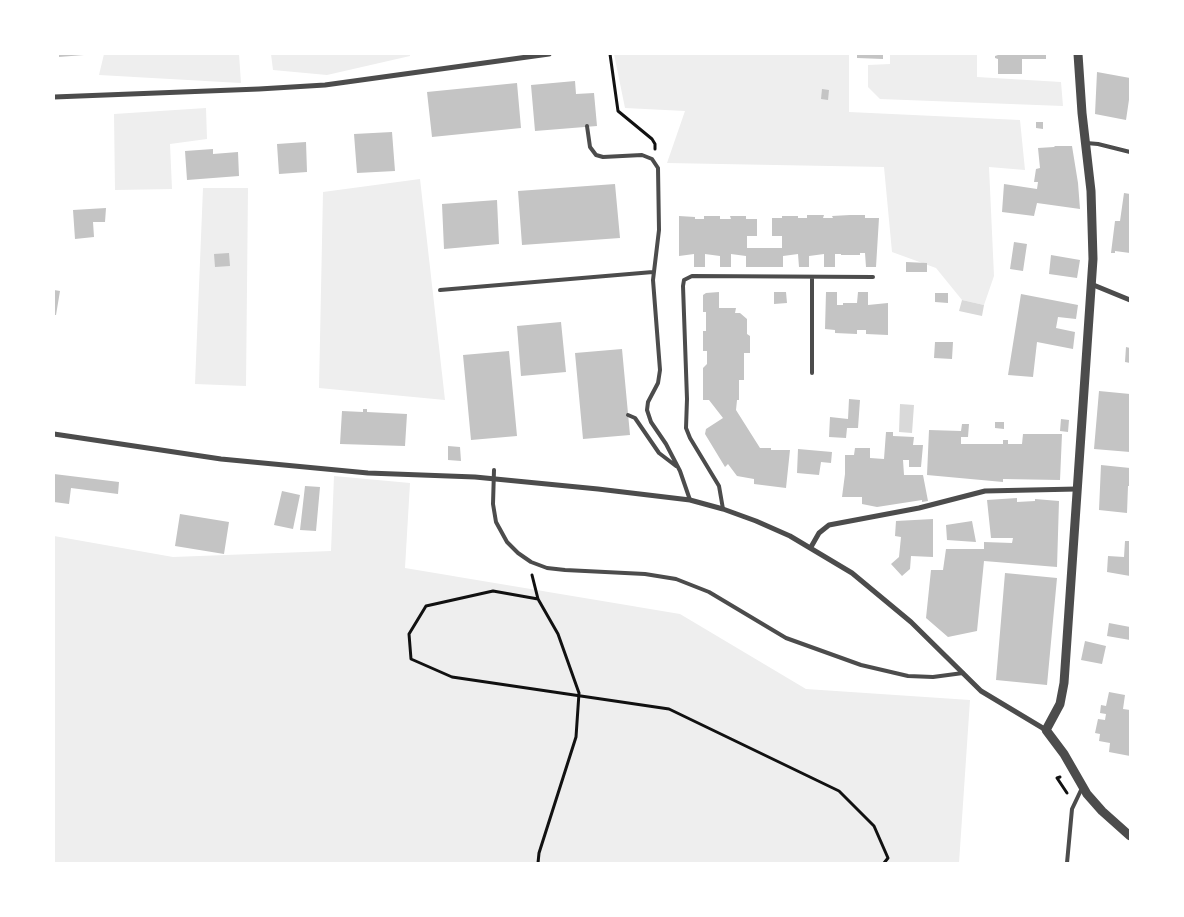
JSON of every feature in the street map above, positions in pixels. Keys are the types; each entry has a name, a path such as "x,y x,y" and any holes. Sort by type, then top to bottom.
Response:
{"street":[{"path":"54,97 325,85 549,54"},
{"path":"1046,730 1060,704 1063,693 1093,259 1091,192 1078,54"},
{"path":"1091,284 1130,300"},
{"path":"54,434 222,459 368,473 494,479 690,500 756,521 811,547 852,573 917,628 986,694 1046,730 1064,754 1082,787 1094,803 1130,836"},
{"path":"811,547 819,533 829,525 919,508 985,491 1077,489"}],"lane":[{"path":"587,126 590,148 596,155 603,157 642,155 649,157 655,162 659,172 659,230 653,272 660,370 658,383 648,402 647,410 651,422 669,449 678,467 690,500"},
{"path":"1085,143 1098,144 1130,152"},
{"path":"440,290 653,272"},
{"path":"723,509 720,486 690,438 686,428 687,399 683,283 686,278 692,276 873,277"},
{"path":"812,277 812,373"},
{"path":"628,415 635,418 659,453 678,467"},
{"path":"494,470 493,504 496,522 512,548 531,562 556,569 645,574 676,579 709,592 786,638 860,665 908,676 963,673"},
{"path":"1067,863 1072,809 1082,787"}],"path":[{"path":"610,54 618,111 653,140 655,144 655,162"},
{"path":"531,562 538,599 558,634 579,696 576,737 539,852 538,863"},
{"path":"538,599 493,591 426,606 409,634 411,660 452,677 669,709 839,791 874,826 888,858 884,863"}],"shaded area":[{"path":"104,54 239,54 241,83 99,75"},
{"path":"271,54 410,54 410,56 327,75 273,70"},
{"path":"614,54 849,54 849,112 1020,120 1025,170 989,167 994,276 984,305 962,300 936,268 892,252 884,167 667,163 685,111 625,108"},
{"path":"890,54 977,54 977,77 1061,82 1063,106 880,99 868,87 868,65 890,64"},
{"path":"206,108 207,139 170,144 172,189 115,190 114,114"},
{"path":"420,179 445,400 319,388 323,192"},
{"path":"203,188 248,188 246,386 195,384"},
{"path":"962,300 984,305 982,316 959,311"},
{"path":"900,404 914,405 912,433 899,432"},
{"path":"334,476 410,483 405,568 680,614 806,689 970,700 959,863 54,863 54,536 173,557 331,551"}],"building":[{"path":"59,54 84,54 84,55 59,57"},
{"path":"857,54 883,54 883,59 857,58"},
{"path":"999,54 1046,54 1046,59 1022,59 1022,74 998,74 998,59 995,56"},
{"path":"1097,72 1130,78 1126,120 1095,114"},
{"path":"575,81 576,94 594,93 597,126 535,131 531,85"},
{"path":"517,83 521,128 432,137 427,92"},
{"path":"822,89 829,90 828,100 821,99"},
{"path":"1036,122 1043,122 1043,129 1036,128"},
{"path":"392,132 395,171 357,173 354,134"},
{"path":"306,142 307,172 279,174 277,144"},
{"path":"1072,146 1080,209 1037,203 1034,216 1002,212 1004,184 1037,189 1038,182 1034,182 1036,169 1040,168 1038,148"},
{"path":"213,149 213,154 238,152 239,176 187,180 185,151"},
{"path":"615,184 620,238 522,245 518,191"},
{"path":"1124,193 1130,194 1130,253 1115,251 1115,253 1111,253 1115,221 1120,221"},
{"path":"497,200 499,244 444,249 442,204"},
{"path":"106,208 105,222 93,222 94,237 75,239 73,210"},
{"path":"807,215 824,215 823,218 833,218 832,216 865,215 865,218 879,218 876,267 866,267 865,253 860,253 860,255 835,254 835,267 824,267 824,254 809,256 809,267 799,267 798,254 783,256 783,267 746,267 746,256 731,254 731,267 720,267 720,256 705,254 705,267 694,267 694,254 679,256 679,216 704,219 704,216 720,216 720,219 731,219 730,216 746,216 746,219 757,219 757,236 747,236 747,248 782,248 782,236 772,236 772,218 798,216 798,218 807,218"},
{"path":"1014,242 1027,244 1023,271 1010,269"},
{"path":"229,253 230,266 215,267 214,254"},
{"path":"1051,255 1080,260 1077,278 1049,274"},
{"path":"906,262 927,263 927,272 906,272"},
{"path":"54,290 60,291 56,315 54,315"},
{"path":"719,292 719,308 736,308 735,313 740,313 747,319 747,334 750,336 750,353 744,353 744,380 739,380 739,400 737,400 736,410 760,448 790,450 786,488 754,484 754,479 737,476 728,464 725,467 705,434 706,429 723,418 709,400 703,400 703,368 707,364 707,351 703,351 703,331 706,331 706,312 703,312 703,295"},
{"path":"774,292 786,292 787,303 774,304"},
{"path":"826,292 837,292 837,305 857,303 858,292 868,292 868,305 888,303 888,335 866,334 866,330 857,330 857,334 835,333 835,330 825,329"},
{"path":"935,293 948,293 948,303 935,302"},
{"path":"1021,294 1078,305 1076,319 1058,317 1056,328 1075,332 1073,349 1037,342 1033,377 1008,375"},
{"path":"561,322 566,372 521,376 517,326"},
{"path":"935,342 953,342 952,359 934,358"},
{"path":"1126,347 1130,348 1130,363 1125,362"},
{"path":"622,349 630,435 583,439 575,353"},
{"path":"509,351 517,436 471,440 463,355"},
{"path":"1099,391 1130,394 1130,452 1094,449"},
{"path":"849,399 860,400 858,428 847,428 846,438 829,437 830,417 848,419"},
{"path":"363,409 367,409 367,412 407,414 405,446 340,444 342,411 363,412"},
{"path":"1061,419 1069,420 1068,432 1060,431"},
{"path":"995,422 1004,422 1004,429 995,428"},
{"path":"962,424 969,424 968,437 961,437 961,444 1003,444 1003,440 1008,440 1008,444 1022,444 1023,434 1062,434 1060,480 1003,479 1003,482 927,475 929,430 961,431"},
{"path":"886,432 893,432 893,436 914,437 913,445 923,445 921,467 909,467 909,460 903,460 904,475 923,475 928,501 922,502 922,500 877,507 862,504 862,497 842,497 845,455 854,455 855,448 870,448 870,458 884,459"},
{"path":"448,446 460,447 461,461 448,460"},
{"path":"798,449 832,452 831,463 821,462 819,475 797,473"},
{"path":"1101,465 1130,468 1127,513 1099,510"},
{"path":"54,474 119,482 118,494 71,488 69,504 54,502"},
{"path":"305,486 320,487 316,531 300,530"},
{"path":"282,491 300,495 293,529 274,525"},
{"path":"1017,498 1017,502 1035,501 1035,499 1059,501 1057,567 984,561 977,631 948,637 926,618 931,570 943,570 946,549 984,549 984,542 1012,543 1013,538 991,538 987,500"},
{"path":"180,514 229,522 224,554 175,546"},
{"path":"933,519 933,557 911,556 910,569 902,576 891,564 899,557 901,537 895,536 896,521"},
{"path":"972,521 976,542 947,540 946,525"},
{"path":"1125,541 1130,541 1130,576 1107,572 1108,556 1124,557"},
{"path":"1005,573 1057,578 1047,685 996,680"},
{"path":"1109,623 1130,627 1130,640 1107,636"},
{"path":"1085,641 1106,646 1102,664 1081,660"},
{"path":"1109,692 1125,695 1123,709 1130,710 1130,756 1109,752 1110,743 1099,741 1100,734 1095,733 1098,719 1105,720 1106,714 1100,713 1101,705 1106,706"}]}
